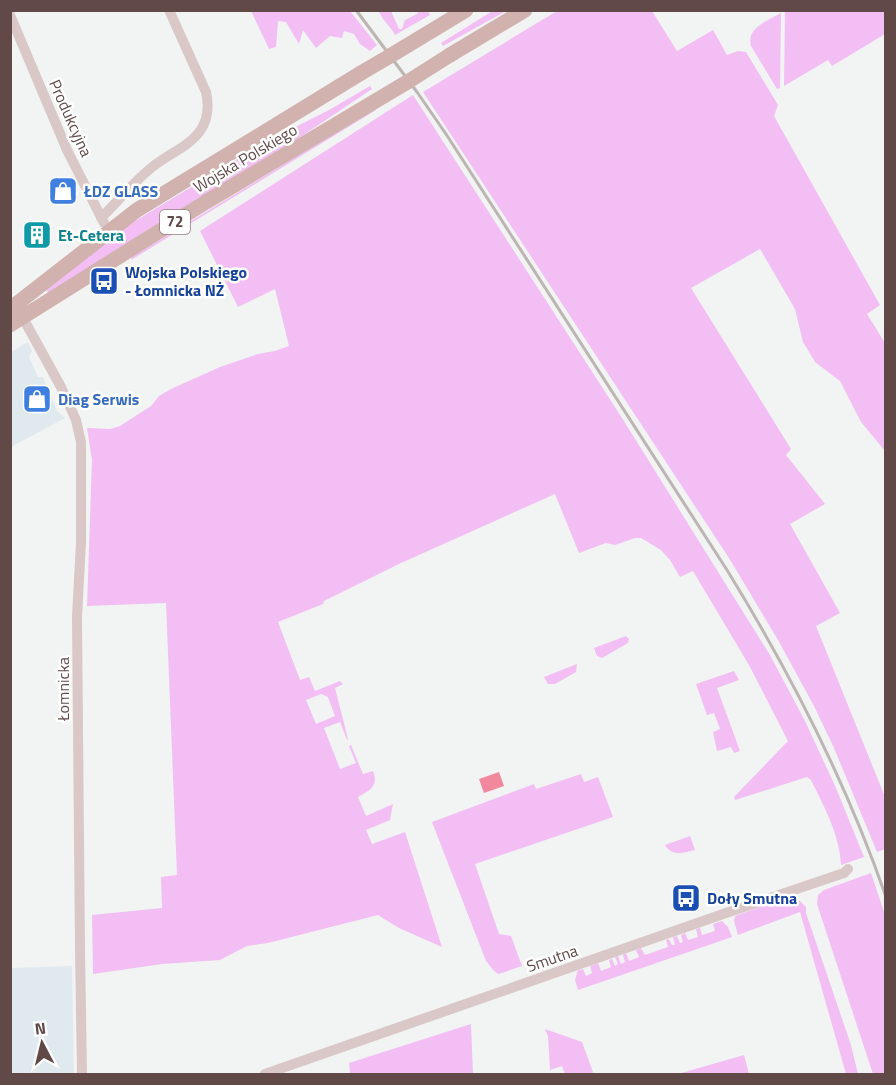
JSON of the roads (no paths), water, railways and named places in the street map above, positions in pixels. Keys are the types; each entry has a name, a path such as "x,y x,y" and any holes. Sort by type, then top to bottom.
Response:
{"main road":[{"name":"Wojska Polskiego","path":"15,317 104,224 188,177 466,10"},
{"name":"Wojska Polskiego","path":"15,317 525,10"}],"street":[{"path":"104,224 149,170 192,141 205,119 208,101 206,92 169,10"},
{"name":"Produkcyjna","path":"10,15 67,150 104,224"},
{"name":"Łomnicka","path":"15,317 62,387 76,420 81,442 81,542 77,617 82,1074"},
{"name":"Smutna","path":"265,1074 844,873 848,869"}],"railway":[{"path":"356,10 446,134 751,609 816,729 853,812 886,897"}],"place":[{"name":"ŁDZ GLASS","path":"63,191"},
{"name":"Et-Cetera","path":"37,235"},
{"name":"Wojska Polskiego - Łomnicka NŻ","path":"104,281"},
{"name":"Diag Serwis","path":"37,399"},
{"name":"Doły Smutna","path":"686,898"}]}
